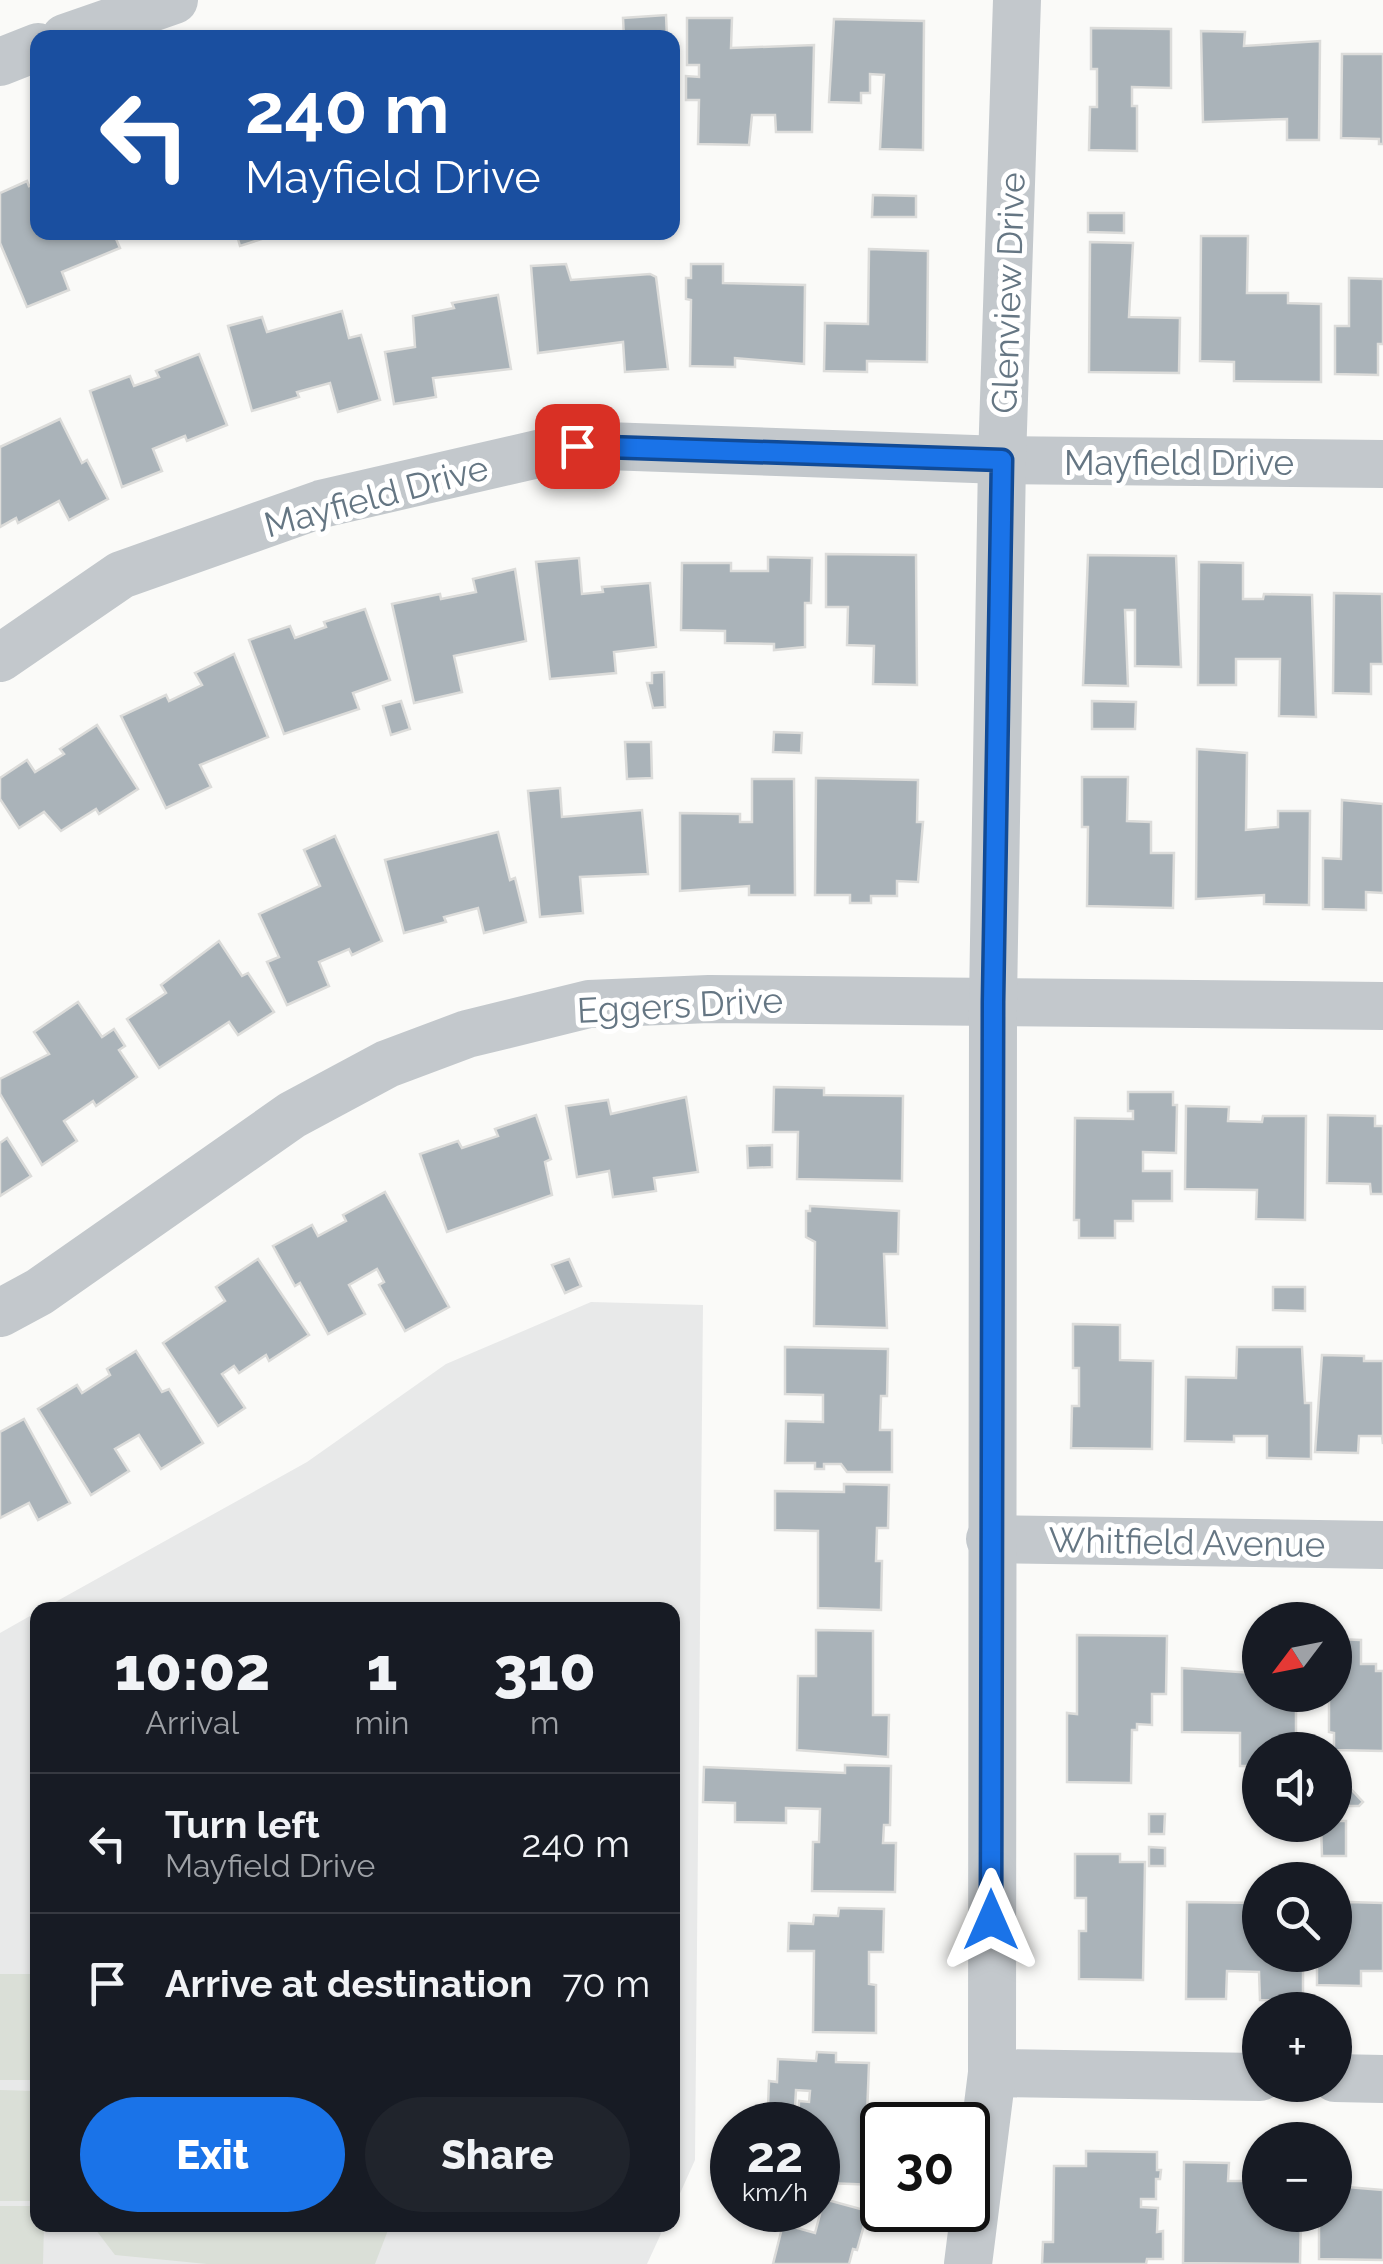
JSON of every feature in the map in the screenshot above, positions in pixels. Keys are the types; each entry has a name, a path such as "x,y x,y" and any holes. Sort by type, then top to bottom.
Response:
{"street":[{"path":"88,30 174,0"},
{"name":"Glenview Drive","path":"968,2264 992,2073 993,1002 1002,460 1017,0"},
{"path":"0,62 30,51"},
{"name":"Mayfield Drive","path":"0,658 122,575 321,504 577,446 1002,460 1383,464"},
{"name":"Eggers Drive","path":"0,1313 39,1292 292,1115 387,1064 467,1034 589,1004 709,999 1383,1006"},
{"name":"Whitfield Avenue","path":"990,1538 1383,1546"},
{"path":"992,2073 1242,2077"},
{"path":"1352,2078 1383,2079"}],"shaded area":[{"path":"591,1302 703,1305 695,2160 680,2193 680,1602 55,1602 307,1462 446,1364"},
{"path":"30,1616 30,2232 662,2232 647,2264 0,2264 0,1633"},
{"path":"0,1974 30,1974 30,2080 0,2080"},
{"path":"0,2090 30,2091 30,2201 0,2201"},
{"path":"0,2206 30,2206 30,2232 44,2232 43,2264 0,2264"},
{"path":"97,2232 387,2232 375,2264 207,2264 115,2255"}],"building":[{"path":"666,15 667,30 624,30 623,18"},
{"path":"687,18 732,18 731,48 814,45 812,132 776,132 775,115 752,115 749,145 698,144 699,100 686,100 686,76 699,77 699,65 687,65"},
{"path":"834,19 924,21 923,150 880,149 884,75 870,74 870,93 861,93 861,103 829,102"},
{"path":"1091,28 1171,29 1171,88 1132,87 1132,106 1137,106 1137,151 1089,150 1090,107 1097,107 1097,69 1091,69"},
{"path":"1201,31 1245,32 1244,46 1320,41 1319,140 1287,140 1287,119 1203,122"},
{"path":"1342,54 1383,54 1383,144 1379,144 1379,139 1341,138"},
{"path":"27,181 30,186 30,240 116,240 120,248 62,272 69,290 27,307 0,243 0,193"},
{"path":"873,195 916,196 916,217 872,217"},
{"path":"1088,213 1124,213 1124,233 1088,232"},
{"path":"1201,236 1248,236 1247,293 1288,293 1288,303 1321,304 1321,382 1234,381 1234,362 1200,361"},
{"path":"1090,242 1133,243 1129,317 1180,318 1179,373 1089,372"},
{"path":"869,249 928,251 927,362 867,361 867,372 824,371 825,323 868,324"},
{"path":"566,264 571,280 650,274 656,277 668,369 625,372 623,342 538,353 531,266"},
{"path":"691,264 723,264 723,283 805,285 804,364 735,358 735,367 690,366 691,300 686,299 686,278 691,278"},
{"path":"1349,278 1383,279 1383,344 1378,344 1378,375 1335,374 1335,326 1349,326"},
{"path":"498,295 511,369 433,378 436,397 394,404 385,352 415,347 413,316 454,308 452,303"},
{"path":"342,311 349,338 361,335 380,400 338,412 330,383 252,411 228,326 262,317 267,332"},
{"path":"199,354 227,425 153,449 162,471 122,487 90,391 130,376 134,386 159,377 156,371"},
{"path":"60,419 82,463 87,460 108,499 69,520 59,501 18,523 16,518 0,527 0,447"},
{"path":"826,554 916,555 917,685 873,684 874,646 847,645 848,607 826,607"},
{"path":"1088,555 1176,556 1181,667 1135,666 1135,610 1125,610 1128,686 1083,685"},
{"path":"768,557 812,558 811,603 805,603 805,647 774,650 774,644 725,643 725,631 681,630 682,563 731,563 731,571 768,571"},
{"path":"579,558 582,594 603,592 602,587 650,583 656,647 614,652 616,673 550,679 536,562"},
{"path":"1199,562 1243,563 1243,599 1263,599 1264,594 1312,595 1316,717 1279,716 1280,659 1236,659 1236,685 1198,685"},
{"path":"515,569 526,641 454,656 462,692 414,703 392,604 440,594 441,599 476,592 473,579"},
{"path":"1334,593 1382,594 1383,664 1371,664 1371,694 1333,693"},
{"path":"365,609 390,680 353,693 359,709 284,734 249,640 290,626 295,638 326,627 324,622"},
{"path":"234,654 268,737 200,765 211,787 166,808 121,716 166,695 169,701 202,685 195,673"},
{"path":"664,672 665,707 653,708 647,683 652,683 652,673"},
{"path":"401,701 410,729 391,735 383,706"},
{"path":"1092,701 1136,702 1135,729 1092,729"},
{"path":"97,725 138,789 99,814 96,809 61,831 44,812 19,828 0,799 0,778 27,760 35,772 64,754 60,749"},
{"path":"774,732 802,733 801,753 773,752"},
{"path":"625,742 651,742 652,778 627,779"},
{"path":"1197,749 1247,753 1246,830 1278,827 1278,811 1310,811 1309,905 1264,904 1264,895 1196,899"},
{"path":"1082,777 1128,777 1127,821 1151,822 1151,853 1174,853 1173,908 1087,906 1088,827 1082,827"},
{"path":"816,778 918,780 917,822 923,822 918,882 897,881 897,896 871,896 871,903 850,903 850,895 815,895"},
{"path":"752,779 794,779 795,895 749,895 749,886 680,891 680,813 740,814 740,822 752,822"},
{"path":"560,788 562,817 642,810 648,874 580,877 583,913 540,917 528,791"},
{"path":"1342,800 1383,804 1383,893 1366,892 1366,910 1323,909 1323,858 1341,859"},
{"path":"498,832 526,922 484,933 478,908 444,917 446,922 404,933 385,860"},
{"path":"335,836 382,941 352,955 349,949 319,962 329,986 287,1005 267,962 279,957 259,914 320,886 304,850"},
{"path":"219,941 242,976 248,973 274,1012 238,1035 229,1022 159,1068 127,1019 166,993 161,985"},
{"path":"78,1002 102,1037 114,1029 125,1046 119,1050 137,1077 96,1106 93,1101 64,1121 77,1141 42,1165 0,1094 0,1079 49,1054 34,1032"},
{"path":"774,1087 824,1088 824,1095 903,1096 902,1181 797,1179 798,1132 773,1132"},
{"path":"1128,1092 1173,1092 1173,1105 1177,1105 1176,1153 1143,1152 1143,1171 1172,1171 1172,1201 1133,1201 1133,1221 1115,1221 1115,1238 1079,1238 1079,1220 1074,1220 1075,1118 1133,1119 1133,1111 1128,1111"},
{"path":"686,1097 698,1172 654,1178 656,1191 613,1197 609,1171 577,1177 566,1106 608,1100 611,1114"},
{"path":"1186,1106 1229,1107 1228,1121 1262,1122 1263,1116 1306,1116 1305,1220 1256,1219 1257,1190 1185,1189"},
{"path":"536,1115 551,1159 545,1162 552,1195 447,1232 420,1154 458,1141 462,1148 498,1136 495,1129"},
{"path":"1328,1115 1375,1116 1375,1126 1383,1126 1383,1194 1371,1194 1370,1184 1327,1183"},
{"path":"7,1138 31,1176 0,1196 0,1143"},
{"path":"772,1145 772,1167 748,1168 747,1146"},
{"path":"385,1192 449,1307 405,1331 379,1285 384,1282 377,1269 349,1285 365,1314 328,1334 300,1283 295,1286 273,1246 312,1225 318,1236 346,1221 343,1215"},
{"path":"810,1206 899,1211 898,1254 884,1254 887,1328 814,1326 815,1242 806,1237 806,1211 810,1211"},
{"path":"258,1259 309,1335 269,1361 266,1355 239,1373 234,1366 222,1374 245,1408 218,1426 163,1343 225,1301 216,1287"},
{"path":"569,1259 581,1286 565,1293 552,1265"},
{"path":"1273,1287 1305,1287 1305,1311 1273,1310"},
{"path":"1073,1324 1120,1325 1120,1360 1153,1361 1152,1449 1071,1448 1072,1406 1079,1406 1079,1368 1073,1368"},
{"path":"785,1347 888,1349 887,1396 881,1396 880,1430 892,1430 892,1472 847,1472 841,1464 824,1464 824,1469 815,1469 815,1463 785,1463 786,1421 823,1422 823,1395 785,1394"},
{"path":"1237,1347 1302,1347 1305,1403 1311,1403 1311,1459 1267,1458 1267,1436 1234,1436 1234,1442 1185,1441 1186,1377 1236,1378"},
{"path":"136,1351 162,1392 169,1389 203,1443 161,1469 139,1435 115,1449 129,1471 91,1495 38,1409 77,1385 82,1393 110,1375 107,1369"},
{"path":"1322,1355 1364,1356 1364,1361 1383,1361 1383,1444 1382,1436 1359,1436 1358,1453 1315,1452"},
{"path":"24,1419 70,1503 38,1520 29,1503 0,1518 0,1432"},
{"path":"844,1484 889,1485 888,1528 877,1528 876,1561 882,1561 881,1610 818,1608 818,1531 775,1530 775,1491 844,1492"},
{"path":"816,1630 873,1631 873,1715 889,1715 888,1757 797,1750 798,1676 816,1676"},
{"path":"1077,1635 1167,1636 1166,1694 1152,1694 1152,1725 1137,1724 1137,1730 1132,1730 1131,1783 1067,1782 1067,1713 1077,1714"},
{"path":"1352,1640 1361,1640 1361,1664 1376,1664 1376,1671 1383,1671 1383,1751 1352,1750 1352,1732 1329,1732 1329,1712 1352,1712"},
{"path":"1182,1668 1242,1672 1242,1712 1296,1712 1296,1732 1242,1732 1240,1766 1240,1733 1182,1732"},
{"path":"845,1765 891,1766 890,1825 884,1825 883,1843 896,1843 895,1892 812,1891 813,1842 819,1842 820,1809 786,1808 786,1823 735,1822 735,1803 703,1802 704,1767 845,1773"},
{"path":"1352,1790 1363,1802 1352,1806"},
{"path":"1149,1814 1165,1814 1164,1834 1149,1834"},
{"path":"1322,1842 1346,1842 1346,1856 1322,1856"},
{"path":"1149,1847 1165,1848 1165,1866 1149,1866"},
{"path":"1075,1854 1120,1854 1120,1862 1145,1862 1143,1980 1079,1979 1079,1931 1086,1931 1086,1898 1075,1898"},
{"path":"1187,1902 1242,1903 1242,1971 1227,1971 1226,1999 1186,1999"},
{"path":"1352,1902 1383,1903 1383,1971 1361,1971 1361,1986 1317,1985 1317,1972 1352,1972"},
{"path":"839,1908 884,1909 883,1952 869,1952 869,1984 876,1985 876,2033 813,2032 814,1951 788,1951 789,1923 813,1924 814,1915 838,1916"},
{"path":"1259,1972 1303,1972 1303,1992 1260,1992"},
{"path":"817,2052 836,2053 836,2062 869,2063 868,2102 860,2102 860,2184 840,2184 840,2102 809,2102 810,2091 796,2090 795,2102 768,2102 769,2081 777,2082 778,2059 816,2061"},
{"path":"1086,2151 1157,2152 1157,2170 1161,2170 1160,2179 1156,2179 1156,2199 1141,2199 1141,2207 1158,2208 1157,2232 1163,2231 1163,2259 1147,2259 1146,2264 1042,2264 1043,2242 1053,2242 1054,2166 1086,2166"},
{"path":"1184,2162 1229,2163 1228,2181 1242,2181 1242,2232 1301,2232 1300,2264 1183,2263"},
{"path":"1352,2187 1383,2190 1383,2260 1319,2259 1319,2232 1352,2232"},
{"path":"840,2203 860,2209 862,2232 849,2264 773,2264 781,2232 840,2232"}],"route":[{"path":"577,446 1002,460 993,1002 991,1920"}]}
